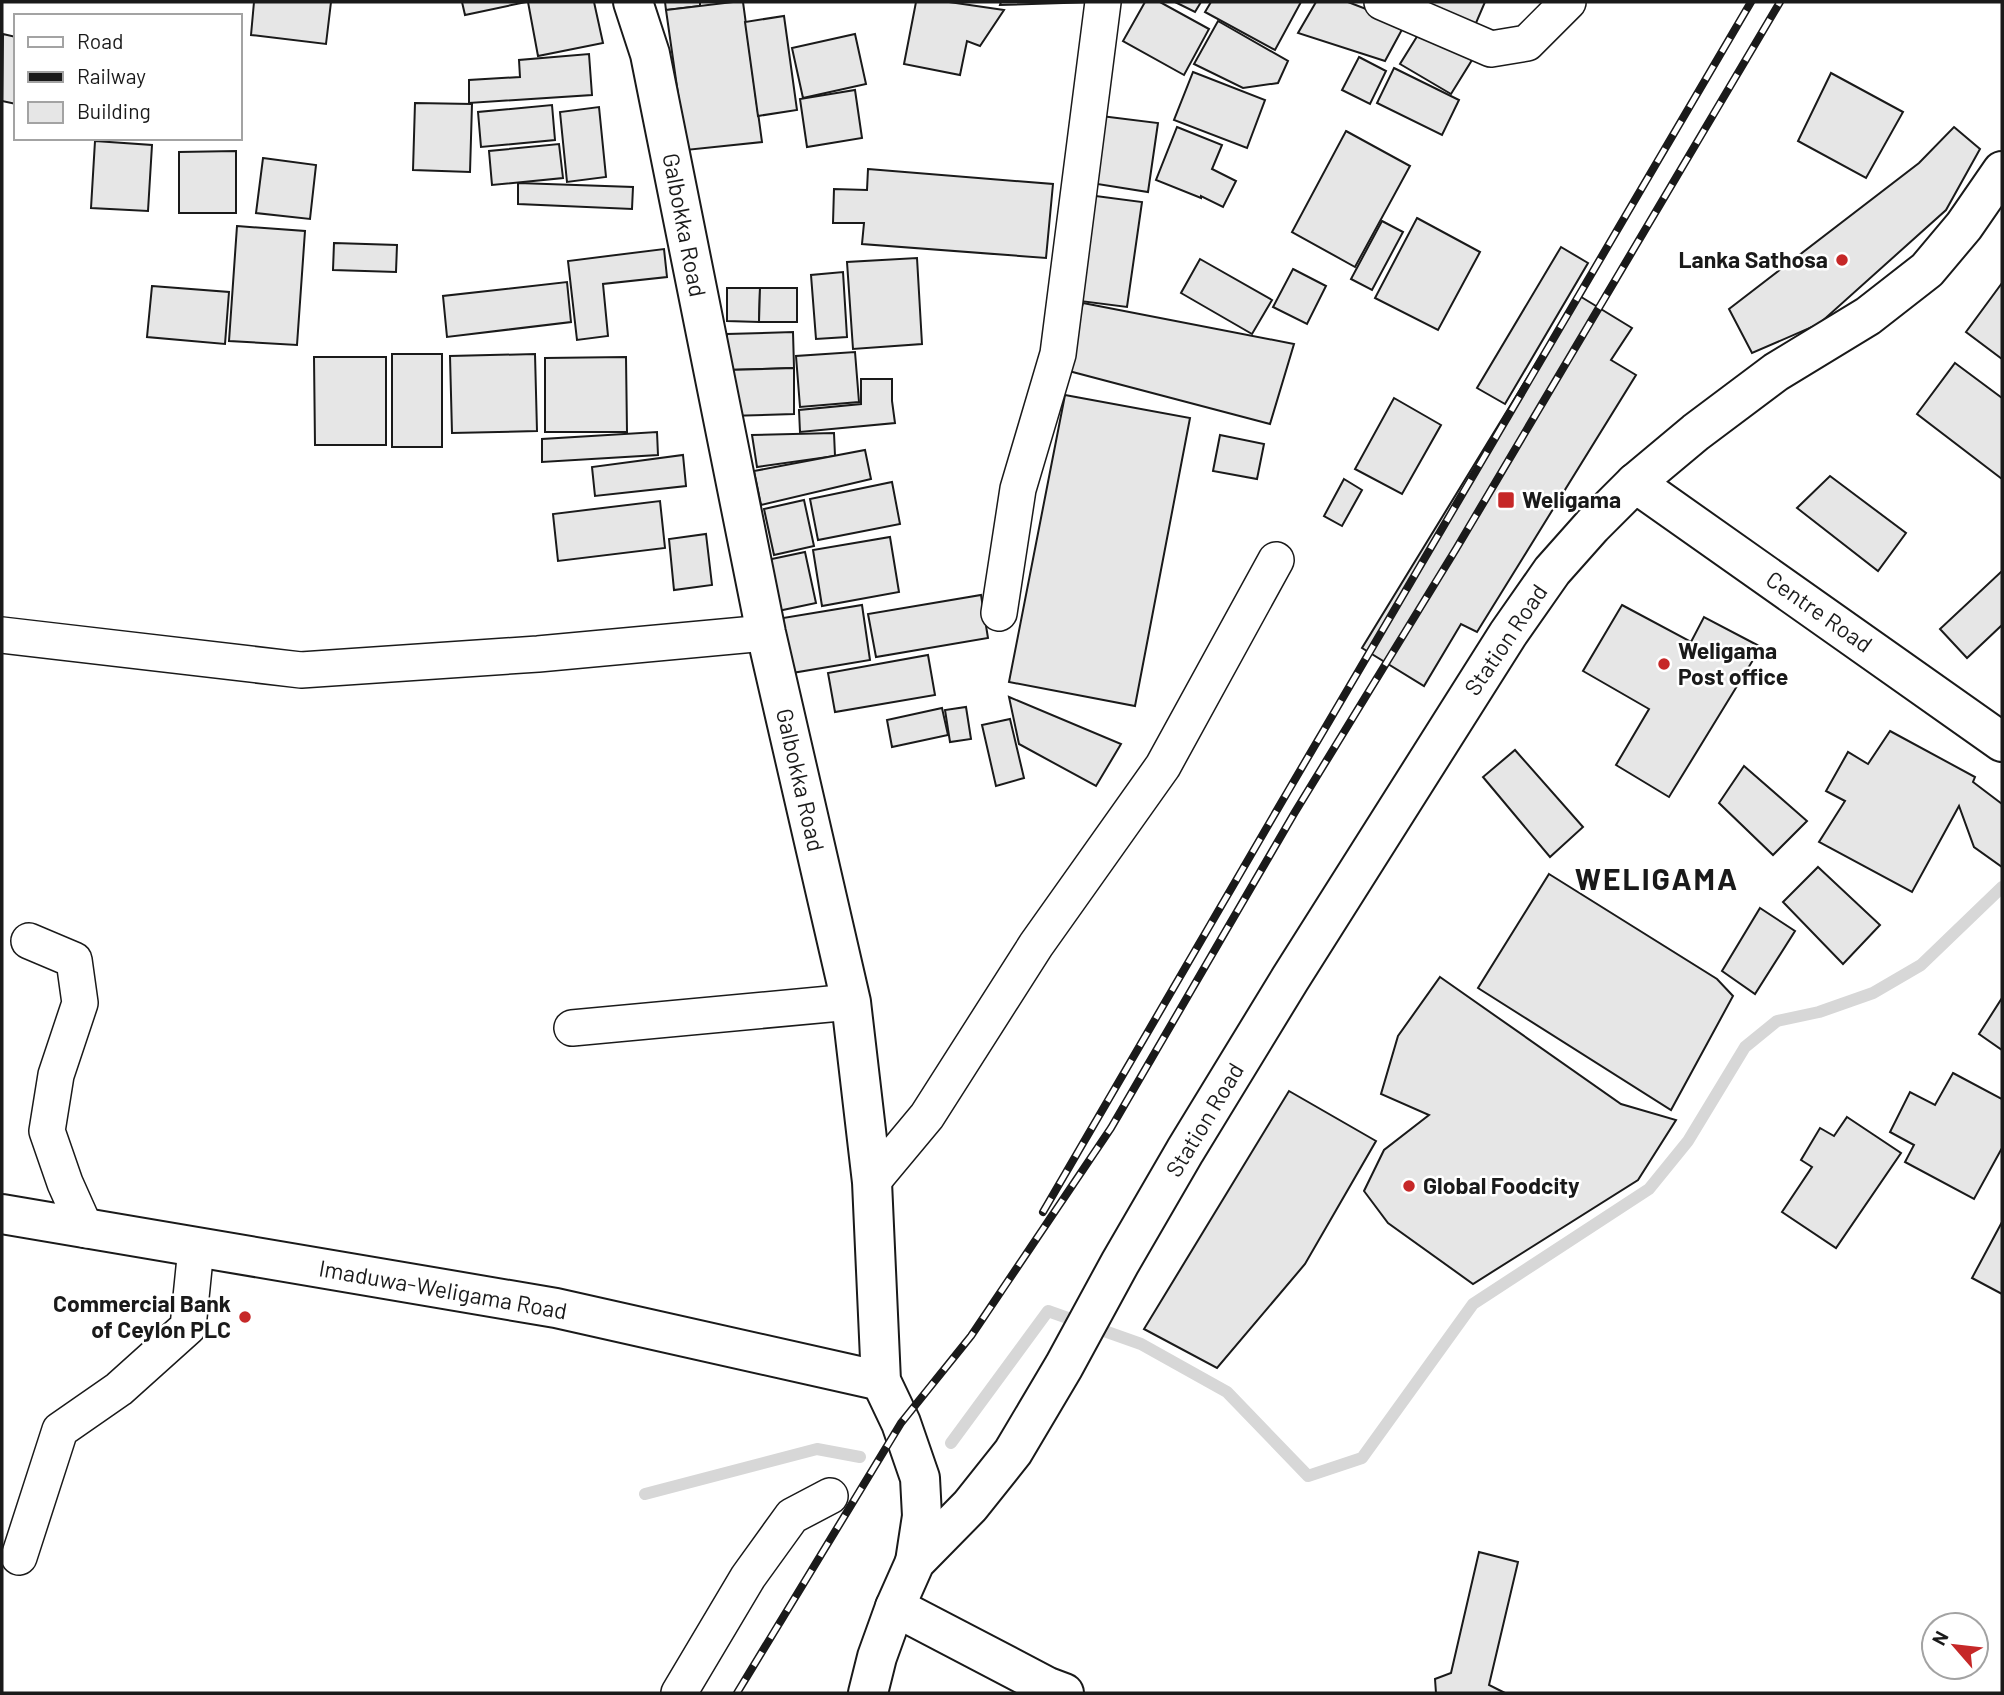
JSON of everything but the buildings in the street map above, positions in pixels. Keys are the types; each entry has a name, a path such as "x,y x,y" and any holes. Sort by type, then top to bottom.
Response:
{"main road":[{"name":"Galbokka Road","path":"632,2 650,54 766,633 851,1002 872,1182 881,1381 901,1423 920,1479 922,1516 915,1562"},
{"name":"Station Road","path":"868,1693 877,1657 915,1562 970,1506 1013,1452 1065,1366 1120,1263 1185,1151 1508,634 1552,571 1635,483 1696,432 1776,372 1868,316 1927,270 1964,226 2002,171"},
{"name":"Centre Road","path":"1635,483 2002,742"},
{"name":"Imaduwa-Weligama Road","path":"2,1214 556,1308 881,1381"},
{"path":"895,1607 1064,1693"}],"street":[{"path":"999,613 1018,489 1058,354 1103,2"},
{"path":"1382,2 1492,50 1527,43 1568,2"},
{"path":"872,1182 927,1116 1037,946 1163,766 1276,560"},
{"path":"2,635 301,670 538,654 766,633"},
{"path":"29,941 74,960 80,1003 56,1075 47,1131 65,1183 86,1230"},
{"path":"572,1028 851,1002"},
{"path":"19,1557 60,1430 119,1389 188,1326 196,1248"},
{"path":"679,1693 748,1577 792,1516 830,1496"}],"waterway":[{"path":"951,1443 1048,1311 1141,1344 1227,1392 1308,1476 1362,1458 1473,1304 1649,1189 1688,1141 1745,1047 1777,1021 1819,1012 1873,993 1921,965 2002,887"},
{"path":"645,1494 817,1449 860,1457"}],"railway":[{"path":"1043,1212 1751,2"},
{"path":"737,1693 901,1423 971,1336 1111,1128 1295,812 1456,549 1780,2"}],"place":[{"name":"Lanka Sathosa","path":"1842,260"},
{"name":"Weligama","path":"1506,500"},
{"name":"Weligama Post office","path":"1664,664"},
{"name":"Global Foodcity","path":"1409,1186"},
{"name":"Commercial Bank of Ceylon PLC","path":"245,1317"}],"district":[{"name":"WELIGAMA","path":"1657,880"}]}
